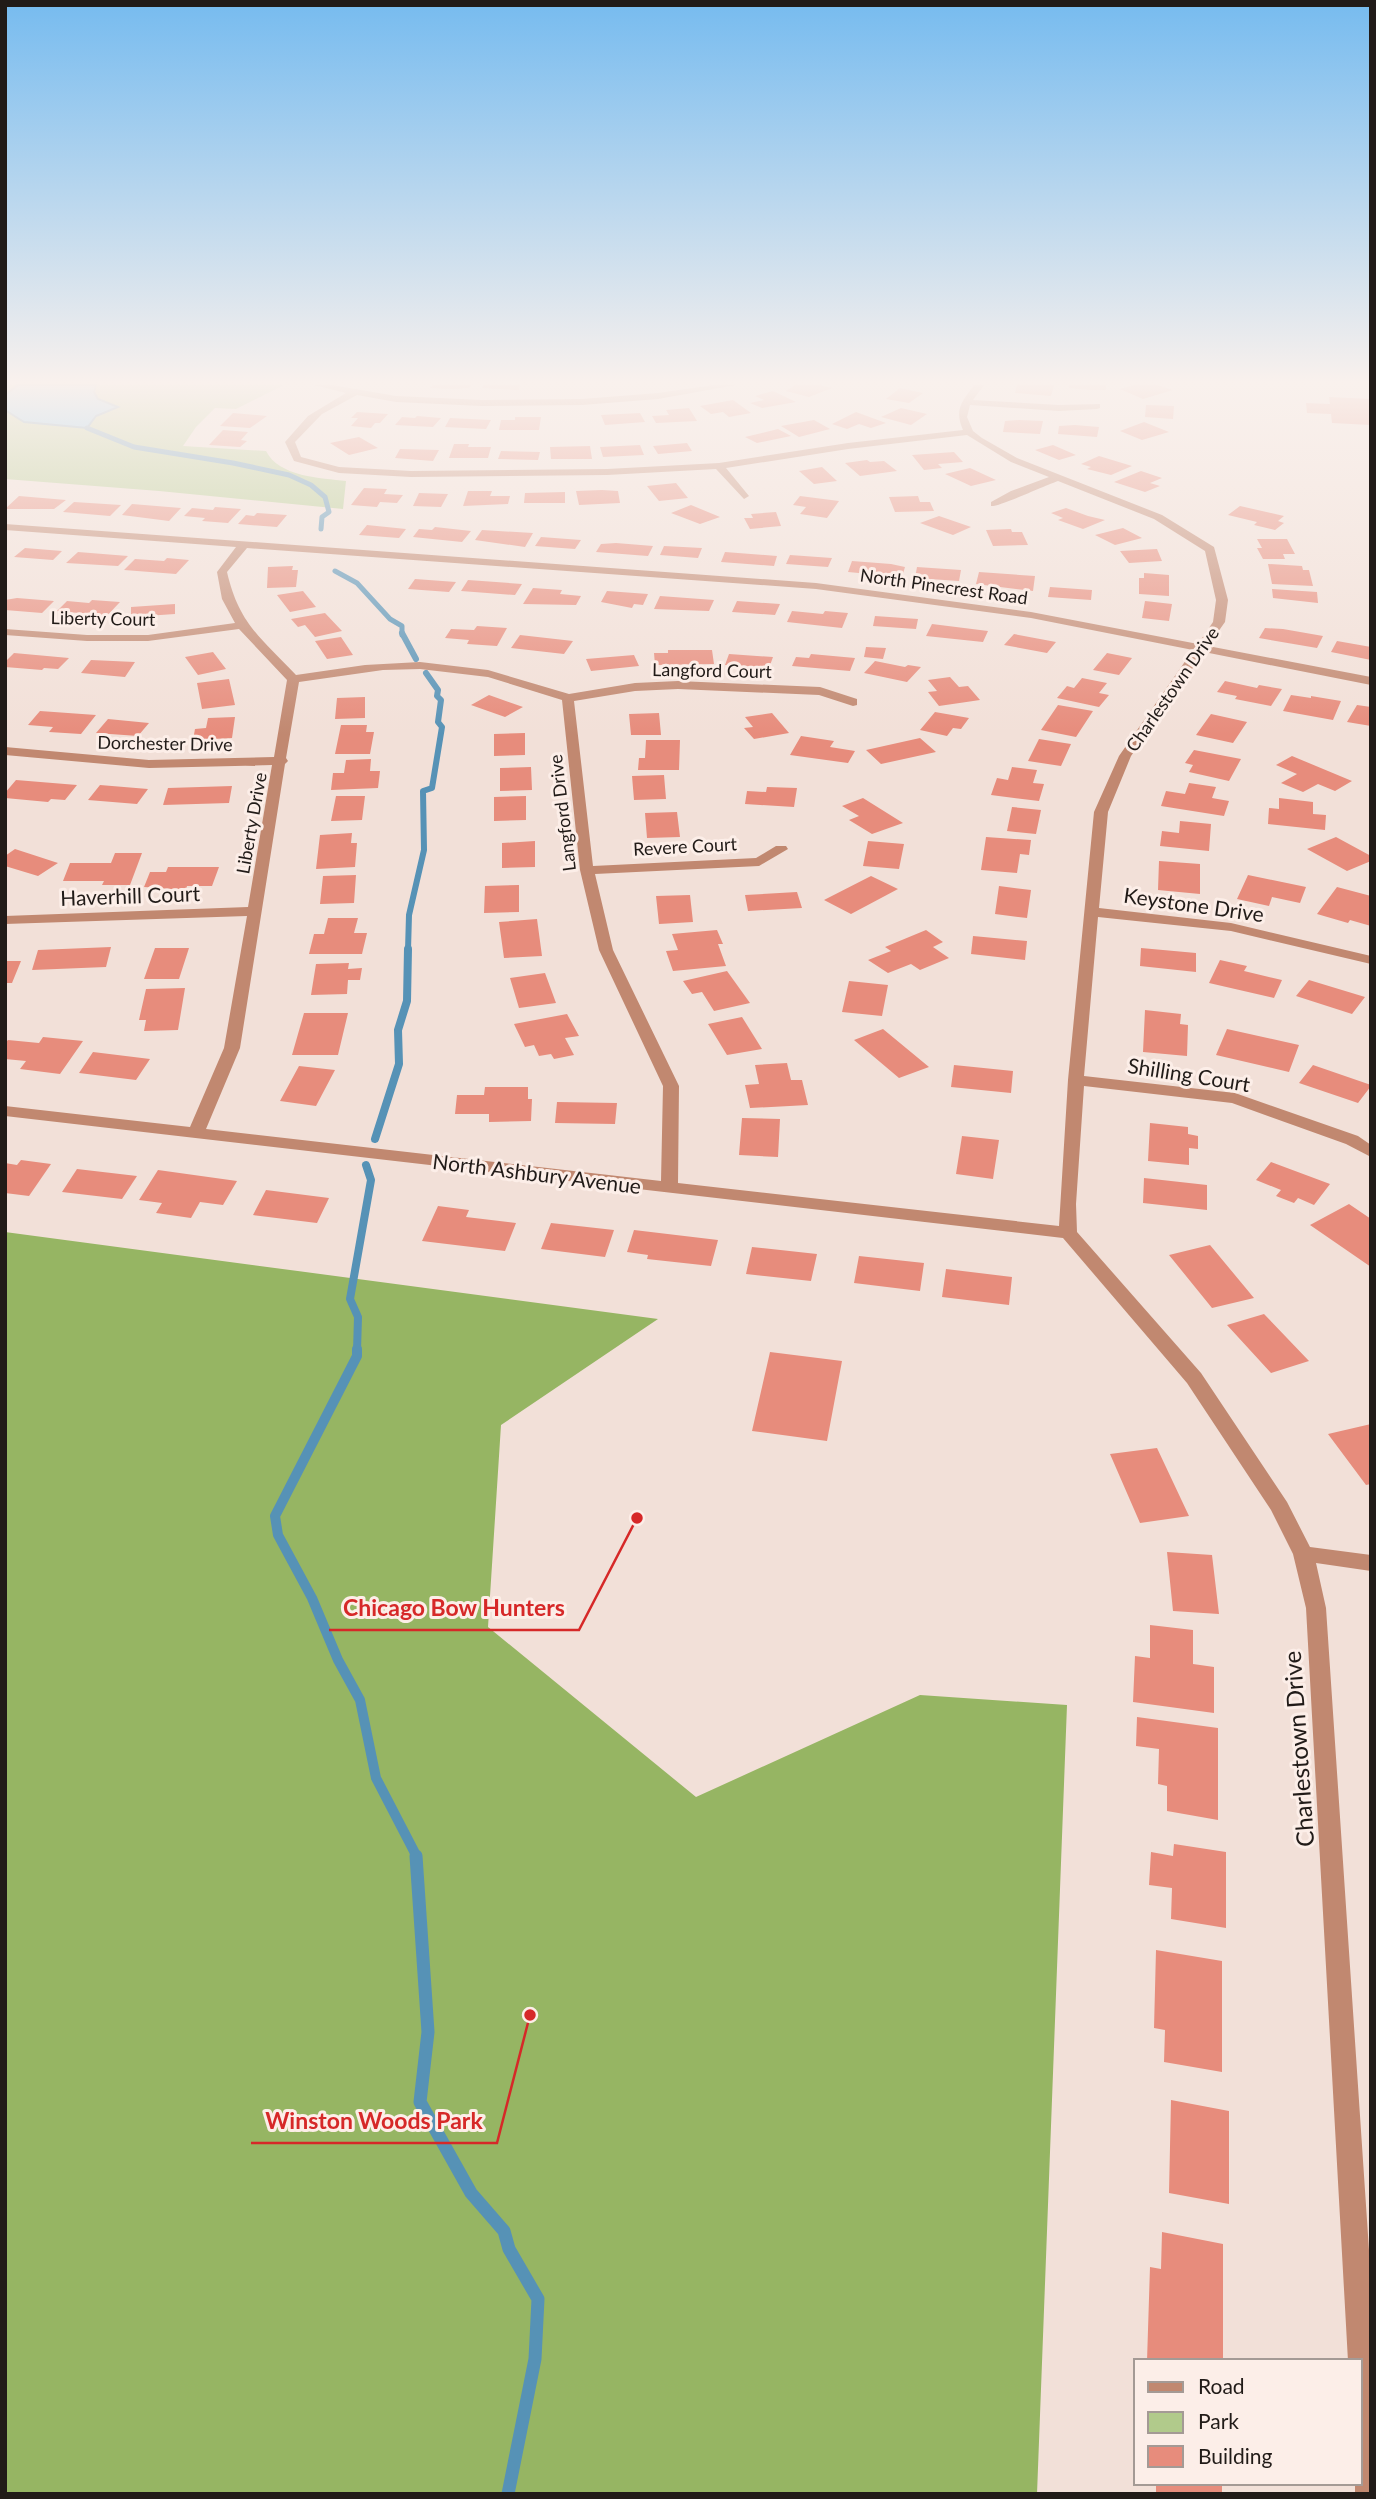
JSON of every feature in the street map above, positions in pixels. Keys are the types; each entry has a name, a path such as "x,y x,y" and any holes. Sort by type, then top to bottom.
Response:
{"street":[{"name":"Charlestown Drive","path":"1076,1080 1101,812 1125,757 1219,622 1222,613 1222,600 1210,549 1158,517 1120,502"},
{"name":"North Pinecrest Road","path":"5,527 816,586 1031,615 1371,681"},
{"path":"244,544 222,572 228,599 242,625 293,679 376,668 436,665 484,671 522,681 568,698"},
{"name":"Liberty Court","path":"5,632 87,638 148,638 242,625"},
{"name":"Liberty Drive","path":"197,1131 232,1048 282,761 293,679"},
{"name":"Langford Court","path":"568,698 635,687 678,685 820,691 853,702"},
{"name":"Langford Drive","path":"568,698 587,870 606,950 671,1086 669,1188"},
{"name":"Dorchester Drive","path":"5,751 149,764 282,761"},
{"name":"Revere Court","path":"587,870 759,862 781,849"},
{"name":"Haverhill Court","path":"5,920 256,911"},
{"name":"Keystone Drive","path":"1093,912 1231,927 1371,960"},
{"path":"1068,1233 1067,1204 1076,1080"},
{"name":"Shilling Court","path":"1076,1080 1235,1098 1352,1140 1371,1152"},
{"name":"North Ashbury Avenue","path":"5,1111 1068,1233"},
{"name":"Charlestown Drive","path":"1068,1233 1194,1378 1280,1507 1303,1554 1316,1608 1362,2359"},
{"path":"1303,1554 1371,1563"},
{"name":"Charlestown Drive","path":"1362,2363 1370,2494"}],"green space":[{"path":"268,502 344,502 343,509"},
{"path":"5,1232 658,1319 501,1425 488,1627 696,1797 920,1695 1067,1705 1037,2494 5,2494"}],"building":[{"path":"13,502 64,502 54,509 5,509"},
{"path":"74,502 121,505 110,516 63,512"},
{"path":"354,502 398,502 380,502 377,507 351,505"},
{"path":"415,502 444,502 441,507 413,506"},
{"path":"464,502 509,502 508,504 463,506"},
{"path":"524,502 565,502 565,503"},
{"path":"578,502 620,503 579,505"},
{"path":"796,502 839,502 827,518 800,514 806,507 793,505"},
{"path":"891,502 930,502 934,511 895,512"},
{"path":"132,504 181,508 169,521 122,515"},
{"path":"691,505 720,517 700,524 671,513"},
{"path":"1240,506 1284,516 1278,521 1284,523 1275,530 1254,525 1257,522 1228,515"},
{"path":"215,507 241,509 228,523 202,521 205,518 184,516 192,508 213,510"},
{"path":"1066,508 1105,520 1083,529 1058,520 1063,518 1051,513"},
{"path":"776,512 781,526 750,529 744,518 753,518 751,514"},
{"path":"257,513 287,515 277,527 238,524 246,515 254,516"},
{"path":"939,516 971,527 953,535 920,523"},
{"path":"367,525 406,529 399,538 359,535"},
{"path":"435,527 471,531 462,542 413,537 419,529 432,530"},
{"path":"1123,528 1142,538 1115,545 1095,535"},
{"path":"1011,529 1012,532 1022,532 1028,545 993,546 986,530"},
{"path":"482,530 533,533 525,547 475,540"},
{"path":"541,537 581,540 575,549 535,546"},
{"path":"1257,539 1287,539 1295,554 1283,554 1285,559 1263,559 1257,548 1262,548"},
{"path":"601,544 653,546 648,556 596,552"},
{"path":"664,546 702,548 698,558 660,555"},
{"path":"25,548 62,551 53,560 14,557"},
{"path":"1157,549 1162,561 1129,563 1120,551"},
{"path":"78,552 128,556 118,566 66,563"},
{"path":"725,552 777,556 774,566 721,562"},
{"path":"790,555 832,558 828,567 786,564"},
{"path":"167,558 189,560 176,574 124,570 135,559 164,561"},
{"path":"852,561 905,567 902,577 848,572"},
{"path":"1268,564 1302,566 1303,570 1309,570 1313,586 1272,584"},
{"path":"293,566 292,570 298,570 296,587 267,588 268,567"},
{"path":"917,567 961,570 959,581 915,578"},
{"path":"979,572 1035,576 1033,591 976,584"},
{"path":"1144,573 1169,575 1169,596 1139,594 1139,578 1144,578"},
{"path":"415,579 456,582 449,592 408,589"},
{"path":"468,580 522,584 515,595 461,591"},
{"path":"1050,587 1092,590 1091,600 1048,597"},
{"path":"533,588 562,590 560,594 581,596 576,605 523,604"},
{"path":"1272,589 1317,592 1318,603 1273,598"},
{"path":"303,591 316,607 290,612 277,595"},
{"path":"607,591 648,594 643,605 634,604 632,608 601,602"},
{"path":"660,596 714,600 709,611 654,609"},
{"path":"17,598 54,601 42,613 5,610 5,600"},
{"path":"92,600 120,602 104,619 75,617 79,613 57,611 67,601 89,603"},
{"path":"737,601 780,604 775,615 732,612"},
{"path":"1145,601 1172,604 1169,621 1142,618"},
{"path":"175,604 175,614 131,617 131,607"},
{"path":"792,611 848,613 842,628 787,622"},
{"path":"325,613 342,631 315,637 305,625 298,627 291,619"},
{"path":"875,616 918,619 916,629 873,626"},
{"path":"932,624 988,631 983,642 926,636"},
{"path":"477,626 507,628 497,646 467,644 469,640 445,638 451,629 474,630"},
{"path":"1265,628 1323,636 1317,648 1259,638"},
{"path":"1014,634 1056,642 1047,653 1004,645"},
{"path":"520,635 573,641 564,654 511,648"},
{"path":"341,637 353,655 327,659 315,641"},
{"path":"1337,641 1371,647 1371,660 1331,652"},
{"path":"866,647 886,648 883,659 864,657"},
{"path":"668,650 712,650 714,664 655,665 654,653 668,653"},
{"path":"213,652 226,669 198,675 185,657"},
{"path":"14,653 69,658 58,669 5,667 5,662"},
{"path":"1107,653 1132,658 1119,675 1093,670"},
{"path":"729,654 773,657 769,668 725,665"},
{"path":"811,654 855,658 850,671 792,666 796,657 809,658"},
{"path":"634,655 639,666 591,671 586,659"},
{"path":"91,660 135,662 125,677 81,673"},
{"path":"875,661 921,667 907,682 864,673"},
{"path":"950,677 959,687 968,686 980,700 939,706 928,692 937,691 928,680"},
{"path":"1082,678 1107,683 1099,693 1109,695 1099,707 1057,698 1067,686 1074,688"},
{"path":"229,679 235,705 202,709 197,683"},
{"path":"1225,681 1257,688 1259,685 1282,689 1271,706 1235,699 1237,696 1217,692"},
{"path":"489,695 523,707 505,717 471,705"},
{"path":"1291,695 1341,701 1333,720 1283,711"},
{"path":"365,697 365,718 335,719 337,698"},
{"path":"1058,705 1093,711 1076,737 1041,730"},
{"path":"1357,705 1371,707 1371,726 1347,722"},
{"path":"40,711 96,715 81,734 49,732 53,727 28,725"},
{"path":"935,712 969,718 961,729 953,728 947,736 920,730"},
{"path":"659,713 661,735 631,735 629,714"},
{"path":"772,713 789,733 754,739 744,728 753,727 745,717"},
{"path":"1211,714 1247,722 1233,743 1196,735"},
{"path":"235,717 232,738 193,740 195,729 206,728 208,718"},
{"path":"108,719 149,723 138,736 96,733"},
{"path":"341,725 367,725 366,732 374,732 370,754 335,754"},
{"path":"525,733 525,755 494,756 494,734"},
{"path":"801,736 834,741 830,747 855,751 848,763 790,755"},
{"path":"920,738 936,752 881,764 866,750"},
{"path":"1039,739 1071,744 1061,766 1028,761"},
{"path":"646,740 680,740 679,770 638,770 639,758 645,758"},
{"path":"1194,750 1241,759 1229,781 1189,772 1193,765 1185,763"},
{"path":"1292,756 1352,781 1335,791 1318,784 1303,792 1281,783 1297,774 1276,765"},
{"path":"371,759 370,771 380,771 378,788 331,790 333,773 344,773 346,760"},
{"path":"531,767 532,790 500,791 500,768"},
{"path":"1012,767 1037,770 1033,783 1044,784 1039,801 991,795 997,778 1008,780"},
{"path":"664,775 666,799 634,800 632,776"},
{"path":"16,780 77,785 65,800 51,799 48,802 5,798 5,793"},
{"path":"1189,783 1216,787 1212,798 1229,801 1224,816 1161,806 1166,791 1185,794"},
{"path":"100,785 148,789 137,804 88,800"},
{"path":"232,786 229,803 163,805 168,788"},
{"path":"767,787 797,788 794,807 745,804 747,791 766,792"},
{"path":"336,796 365,796 362,820 331,821"},
{"path":"526,796 526,820 494,821 494,797"},
{"path":"863,798 903,823 872,834 849,820 859,816 842,806"},
{"path":"1279,798 1313,802 1313,814 1326,815 1325,830 1268,824 1269,808 1279,809"},
{"path":"1012,807 1041,810 1036,834 1007,831"},
{"path":"677,812 680,837 647,838 645,813"},
{"path":"1180,821 1211,824 1209,851 1160,846 1162,831 1179,833"},
{"path":"352,833 351,843 357,843 355,867 316,869 320,835"},
{"path":"986,837 1031,840 1029,855 1020,854 1017,873 981,870"},
{"path":"1336,837 1371,856 1371,861 1347,871 1307,849"},
{"path":"535,841 535,867 502,868 502,843"},
{"path":"868,841 904,844 899,869 863,866"},
{"path":"15,849 58,863 38,876 5,866 5,856"},
{"path":"115,853 142,853 130,885 102,885 104,881 63,881 70,863 111,863"},
{"path":"1159,861 1200,864 1200,894 1158,890"},
{"path":"168,867 219,867 212,886 187,886 186,890 144,887 150,872 166,872"},
{"path":"356,875 354,903 320,904 323,876"},
{"path":"1248,875 1306,887 1300,903 1272,897 1269,906 1237,899"},
{"path":"871,876 898,889 851,914 824,900"},
{"path":"519,885 519,912 484,913 485,886"},
{"path":"999,886 1031,890 1027,918 995,914"},
{"path":"1337,887 1371,896 1371,926 1317,914"},
{"path":"797,892 802,908 748,911 745,895"},
{"path":"690,895 693,922 659,924 656,896"},
{"path":"328,918 358,918 354,933 367,933 362,954 309,954 314,934 324,934"},
{"path":"537,919 542,956 504,958 499,922"},
{"path":"717,930 723,944 718,944 726,966 673,971 666,951 678,950 672,934"},
{"path":"926,930 943,942 933,947 949,958 920,970 911,964 888,973 868,960 891,951 885,947"},
{"path":"973,936 1027,941 1025,960 971,954"},
{"path":"111,947 106,967 32,970 38,950"},
{"path":"155,948 189,948 179,979 144,979"},
{"path":"1141,948 1196,953 1196,972 1140,966"},
{"path":"1220,960 1247,966 1244,971 1282,980 1274,998 1209,983"},
{"path":"5,961 21,961 12,983 5,983"},
{"path":"349,963 348,969 362,968 360,980 348,980 347,994 311,995 316,964"},
{"path":"727,971 750,1003 714,1011 702,992 692,994 683,981"},
{"path":"545,973 556,1003 519,1008 510,978"},
{"path":"1309,980 1365,997 1352,1014 1296,996"},
{"path":"849,981 888,985 882,1016 842,1012"},
{"path":"185,988 178,1030 144,1031 146,1020 139,1020 146,989"},
{"path":"1145,1010 1181,1014 1180,1024 1188,1025 1187,1056 1143,1052"},
{"path":"304,1013 348,1013 338,1055 292,1055"},
{"path":"567,1014 579,1036 565,1038 574,1055 554,1059 551,1054 539,1056 534,1045 525,1047 514,1024"},
{"path":"742,1017 762,1049 727,1055 708,1024"},
{"path":"883,1029 929,1067 899,1078 854,1040"},
{"path":"1227,1029 1299,1045 1289,1072 1216,1055"},
{"path":"43,1037 83,1041 60,1074 20,1069 26,1061 5,1059 5,1043 8,1040 39,1043"},
{"path":"93,1052 150,1059 136,1080 79,1073"},
{"path":"787,1063 791,1080 802,1080 808,1105 750,1108 745,1085 759,1084 755,1065"},
{"path":"954,1065 1013,1071 1011,1093 951,1087"},
{"path":"1313,1065 1371,1086 1358,1103 1299,1083"},
{"path":"299,1066 335,1070 316,1106 280,1101"},
{"path":"485,1087 528,1087 528,1099 532,1099 531,1121 489,1122 489,1114 455,1114 457,1095 484,1095"},
{"path":"557,1102 617,1103 615,1124 555,1123"},
{"path":"742,1118 780,1119 778,1157 739,1155"},
{"path":"1150,1123 1188,1127 1188,1134 1198,1136 1198,1149 1189,1148 1189,1165 1148,1161"},
{"path":"962,1136 999,1140 993,1179 956,1174"},
{"path":"21,1160 51,1164 29,1196 5,1193 5,1163 17,1165"},
{"path":"1271,1162 1330,1184 1314,1205 1298,1198 1294,1203 1276,1196 1281,1190 1256,1180"},
{"path":"77,1169 137,1176 122,1199 62,1192"},
{"path":"158,1170 237,1181 223,1205 200,1202 191,1218 156,1213 162,1203 139,1200"},
{"path":"1144,1178 1207,1185 1207,1210 1143,1203"},
{"path":"266,1190 329,1198 317,1223 253,1215"},
{"path":"1349,1204 1371,1219 1371,1267 1310,1225"},
{"path":"438,1206 469,1210 466,1217 516,1223 505,1251 422,1241"},
{"path":"551,1223 614,1230 605,1257 541,1249"},
{"path":"634,1230 718,1240 711,1266 647,1259 648,1255 627,1252"},
{"path":"1210,1245 1254,1298 1212,1308 1169,1255"},
{"path":"752,1247 817,1254 811,1281 746,1274"},
{"path":"859,1256 924,1263 920,1291 854,1283"},
{"path":"946,1269 1012,1277 1009,1305 942,1297"},
{"path":"1264,1314 1309,1361 1271,1373 1227,1325"},
{"path":"770,1352 842,1361 827,1441 752,1431"},
{"path":"1371,1424 1371,1484 1366,1485 1328,1434"},
{"path":"1157,1448 1189,1516 1140,1523 1110,1454"},
{"path":"1167,1552 1212,1555 1219,1614 1173,1611"},
{"path":"1150,1625 1193,1630 1193,1664 1214,1667 1214,1713 1133,1702 1135,1656 1150,1658"},
{"path":"1137,1717 1218,1728 1218,1820 1167,1811 1167,1786 1158,1784 1159,1749 1136,1746"},
{"path":"1174,1844 1226,1852 1226,1928 1171,1919 1172,1888 1149,1885 1151,1852 1173,1856"},
{"path":"1156,1950 1222,1961 1222,2072 1164,2062 1165,2030 1154,2028"},
{"path":"1171,2100 1229,2111 1229,2204 1169,2193"},
{"path":"1162,2232 1223,2244 1223,2359 1147,2359 1150,2267 1161,2269"},
{"path":"1156,2485 1222,2485 1222,2494 1156,2494"}],"waterway":[{"path":"321,529 322,517 329,512 326,502"},
{"path":"335,571 357,583 390,619 402,626 402,633"},
{"path":"402,633 416,659"},
{"path":"408,950 409,915 424,850 423,791 432,788 442,727 438,722 441,700 437,696 438,690 426,673"},
{"path":"375,1139 399,1064 398,1030 407,1001 408,949"},
{"path":"357,1351 358,1317 350,1299 371,1180 366,1165"},
{"path":"357,1351 357,1356 275,1516 278,1535 312,1598 338,1660 360,1700 376,1778 417,1857"},
{"path":"416,1856 428,2032 420,2102 471,2193 504,2231 509,2249 538,2299 535,2359 508,2494"}],"place":[{"name":"Chicago Bow Hunters","path":"637,1518"},
{"name":"Winston Woods Park","path":"530,2015"}]}
